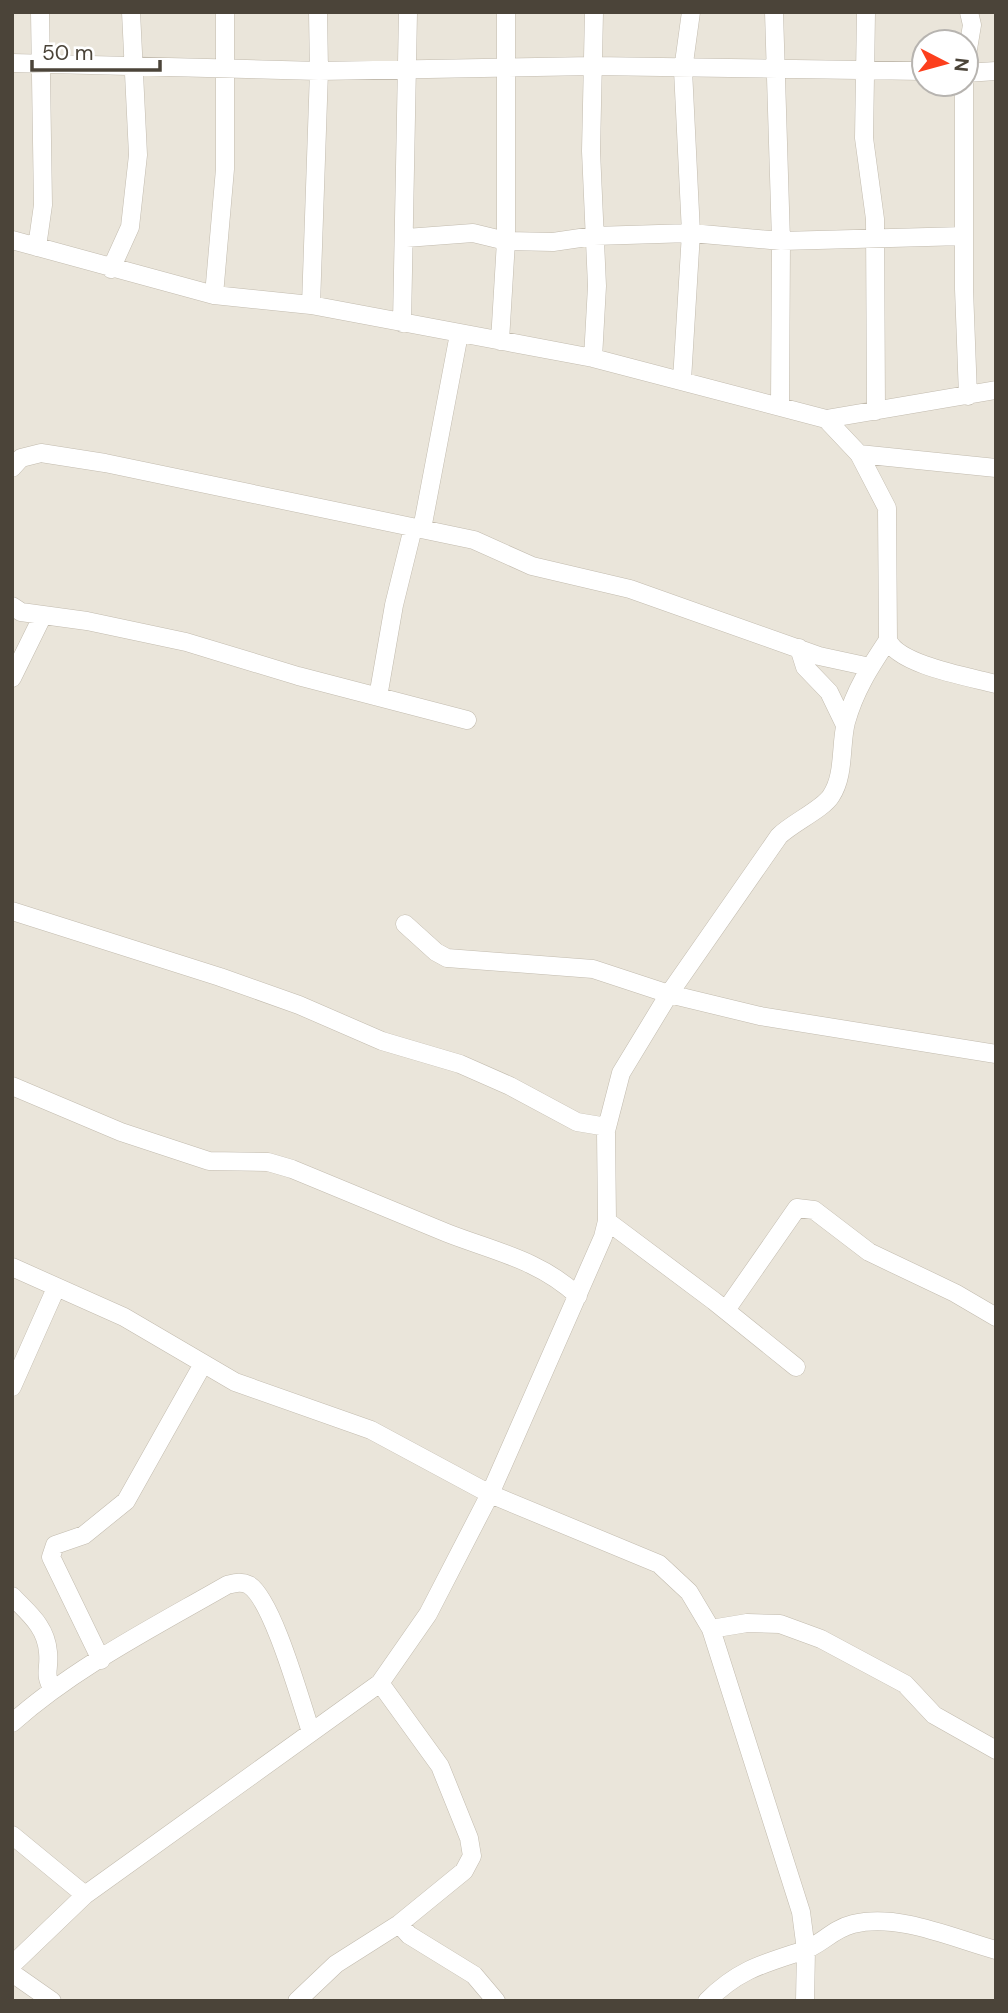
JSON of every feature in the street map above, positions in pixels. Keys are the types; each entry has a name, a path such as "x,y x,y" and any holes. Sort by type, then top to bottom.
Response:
{"street":[{"path":"37,247 43,205 40,12"},
{"path":"111,269 130,228 137,167 131,12"},
{"path":"214,295 225,169 225,12"},
{"path":"311,305 319,71 318,12"},
{"path":"402,323 406,238 408,12"},
{"path":"500,341 506,241 506,12"},
{"path":"593,358 597,286 594,236 594,12"},
{"path":"682,380 691,233 683,70 691,12"},
{"path":"774,12 781,241 780,406"},
{"path":"866,12 863,68 864,138 875,219 876,411"},
{"path":"12,63 319,71 593,66 683,70 863,68 910,70"},
{"path":"964,98 968,396"},
{"path":"406,238 473,233 506,241 552,242 594,236 691,233 781,241 964,236"},
{"path":"12,240 214,295 311,305 593,358 826,419 996,390"},
{"path":"379,697 394,605 417,528 459,334"},
{"path":"826,419 859,454 887,508 888,640 895,652 928,665 996,684"},
{"path":"12,468 21,458 41,453 105,463 474,540 532,566 630,589 799,648 870,667"},
{"path":"859,454 996,468"},
{"path":"12,606 21,612 186,642 467,720"},
{"path":"12,678 43,615"},
{"path":"12,1965 85,1895 380,1683 428,1614 490,1494 603,1237 607,1221 607,1127 621,1073 669,994 779,836 793,822 830,799 838,781 845,725 857,687 888,640"},
{"path":"799,648 805,667 830,692 845,725"},
{"path":"12,911 232,981 329,1017 382,1041 460,1064 510,1086 577,1122 607,1127"},
{"path":"405,924 436,952 447,958 593,969 669,994 760,1016 996,1054"},
{"path":"12,1086 121,1132 209,1161 268,1162 292,1169 450,1234 520,1258 550,1273 578,1296"},
{"path":"726,1310 797,1208 806,1208 814,1210 869,1252 955,1293 996,1317"},
{"path":"607,1221 726,1310 796,1367"},
{"path":"12,1267 124,1317 234,1382 370,1430 490,1494 659,1564 689,1592 711,1629 801,1912 806,1950 805,2001"},
{"path":"12,1387 56,1288"},
{"path":"101,1660 51,1557 51,1550 55,1545 85,1535 126,1501 203,1364"},
{"path":"12,1723 53,1690 227,1585 247,1584 276,1630 311,1732"},
{"path":"12,1596 24,1605 42,1630 48,1651 46,1677 53,1690"},
{"path":"711,1629 747,1623 780,1624 821,1639 905,1684 934,1715 996,1750"},
{"path":"296,2001 336,1964 399,1924 464,1871 472,1856 469,1838 440,1766 380,1683"},
{"path":"12,1835 85,1895"},
{"path":"707,2001 719,1989 758,1963 806,1950 830,1932 853,1924 882,1920 996,1950"},
{"path":"399,1924 409,1935 474,1975 496,2001"},
{"path":"12,1973 52,2001"}],"shaded area":[{"path":"12,12 996,12 996,2001 12,2001"}]}
